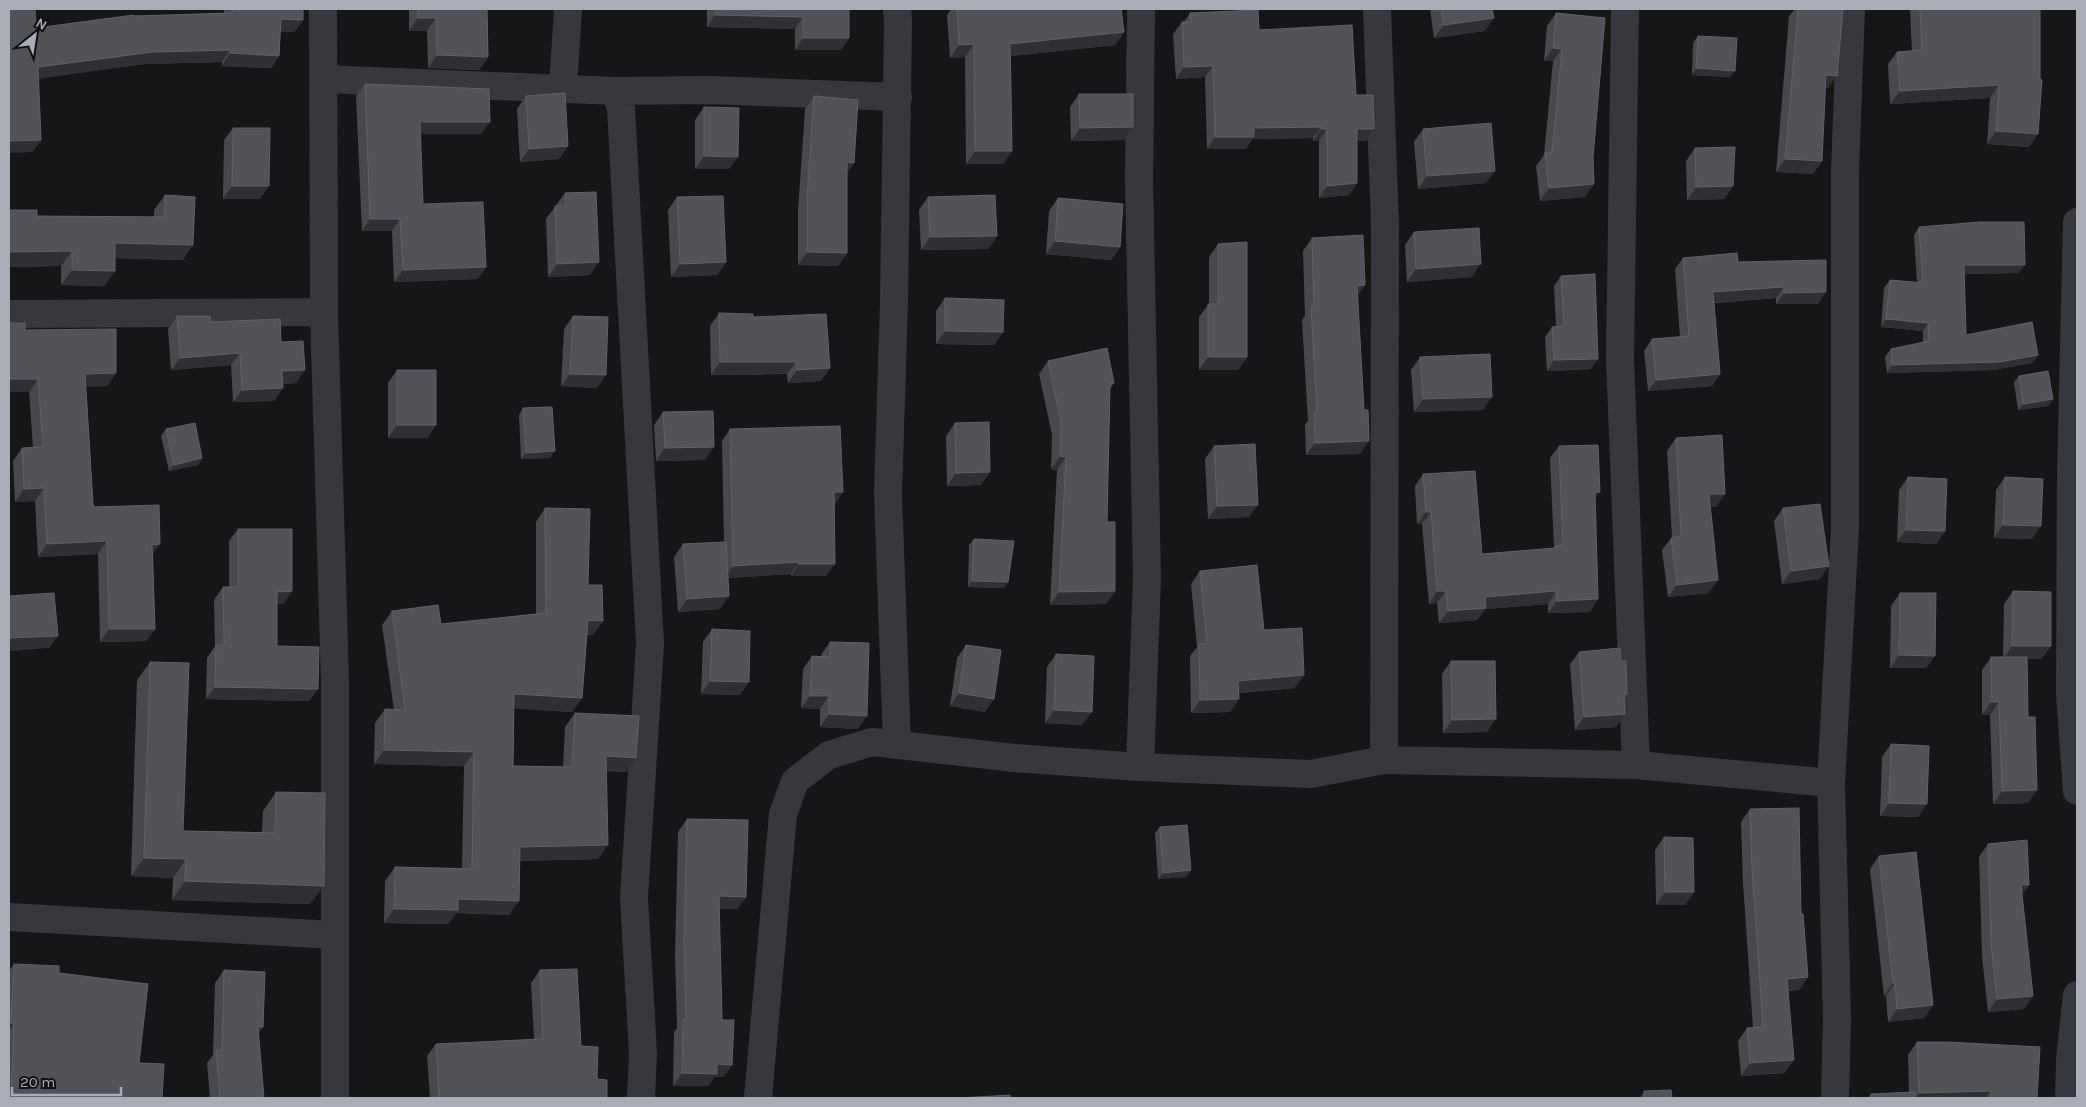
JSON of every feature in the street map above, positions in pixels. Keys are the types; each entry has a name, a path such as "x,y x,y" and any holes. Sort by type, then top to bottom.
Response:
{"street":[{"path":"324,9 324,312 335,681 335,1098"},
{"path":"563,88 568,9"},
{"path":"897,9 898,97 888,494 897,744"},
{"path":"1140,767 1147,578 1138,181 1141,9"},
{"path":"1377,9 1385,225 1384,760"},
{"path":"1625,9 1620,359 1636,765"},
{"path":"1835,1098 1837,1019 1831,783 1845,528 1845,171 1851,9"},
{"path":"324,79 616,91 710,90 898,97"},
{"path":"616,91 621,108 650,644 634,898 643,1054 641,1098"},
{"path":"2077,222 2070,694 2077,791"},
{"path":"9,314 324,312"},
{"path":"758,1098 783,814 795,781 829,755 872,742 1014,758 1140,767 1311,774 1384,760 1636,765 1831,783"},
{"path":"9,917 334,936"},
{"path":"2069,1098 2070,1059 2077,995"}],"building":[{"path":"9,9 35,9 36,28 134,15 232,13 232,9 303,9 303,20 281,19 279,56 230,53 230,50 153,52 38,67 41,140 9,141"},
{"path":"418,9 487,9 488,57 437,55 436,18 418,18"},
{"path":"715,9 849,9 849,38 803,38 803,17 715,15"},
{"path":"957,9 1121,9 1124,32 1010,44 1012,151 975,151 974,44 959,45"},
{"path":"1441,9 1492,9 1494,18 1444,25"},
{"path":"1798,9 1843,9 1837,76 1826,75 1822,161 1785,159"},
{"path":"1920,9 2040,9 2040,79 2042,80 2038,134 1996,131 1999,85 1900,91 1897,52 1922,50"},
{"path":"1258,10 1259,30 1352,25 1356,95 1373,95 1374,129 1357,129 1357,183 1327,186 1327,129 1321,129 1321,127 1254,128 1254,137 1215,137 1213,66 1184,67 1182,22 1191,22 1190,13"},
{"path":"1556,13 1605,18 1593,157 1594,184 1549,188 1545,153 1552,152 1562,49 1553,48"},
{"path":"1698,36 1737,38 1735,71 1696,68"},
{"path":"365,84 489,89 490,122 420,122 423,204 483,202 486,267 403,270 400,219 370,219"},
{"path":"565,93 568,146 529,149 526,96"},
{"path":"1079,94 1133,94 1133,127 1080,128"},
{"path":"814,96 858,100 854,163 847,162 847,253 807,252 807,198"},
{"path":"704,107 739,108 738,157 704,156"},
{"path":"1491,123 1495,171 1427,176 1423,129"},
{"path":"233,128 270,128 269,186 232,186"},
{"path":"1735,147 1733,186 1696,187 1695,148"},
{"path":"596,192 599,262 557,264 555,206 566,206 565,193"},
{"path":"165,195 195,197 193,245 115,243 115,271 72,270 72,251 9,252 9,210 37,210 37,216 164,217"},
{"path":"995,195 997,236 930,237 928,197"},
{"path":"723,196 726,262 680,264 677,197"},
{"path":"1058,198 1123,204 1120,247 1055,241"},
{"path":"1980,222 2024,222 2025,265 1964,265 1966,335 2032,322 2038,355 1999,362 1892,365 1891,349 1929,341 1928,323 1886,319 1890,280 1923,283 1919,227"},
{"path":"1479,228 1481,264 1416,269 1414,232"},
{"path":"1363,235 1365,285 1357,286 1364,410 1368,410 1369,441 1315,443 1314,412 1317,411 1311,307 1314,307 1312,238"},
{"path":"1247,242 1247,357 1208,357 1208,304 1218,304 1218,244"},
{"path":"1737,253 1738,262 1826,260 1826,292 1784,293 1784,287 1713,292 1720,374 1656,380 1652,339 1689,336 1683,258"},
{"path":"1595,274 1598,359 1554,360 1552,327 1564,326 1561,276"},
{"path":"945,298 1004,300 1003,332 945,331"},
{"path":"719,313 753,314 753,317 826,314 830,368 797,370 796,362 720,362"},
{"path":"177,316 210,316 211,322 280,319 281,342 303,341 305,370 282,371 283,388 242,390 240,353 180,358"},
{"path":"573,316 608,317 606,375 570,374"},
{"path":"9,323 25,323 25,330 116,329 116,373 85,374 93,504 94,507 159,505 160,544 152,545 155,629 109,629 107,541 47,544 44,488 24,489 22,448 43,447 38,379 9,379"},
{"path":"1107,348 1114,383 1110,384 1107,522 1115,522 1115,591 1059,592 1066,457 1060,456 1061,422 1048,361"},
{"path":"1490,354 1492,397 1423,399 1420,357"},
{"path":"397,370 436,370 436,425 397,425"},
{"path":"2048,371 2053,399 2023,404 2019,376"},
{"path":"552,407 555,451 526,453 523,408"},
{"path":"713,411 714,447 665,448 663,412"},
{"path":"989,422 990,472 956,473 955,423"},
{"path":"195,423 202,458 174,465 166,429"},
{"path":"840,426 843,492 834,492 835,564 799,564 799,562 733,566 730,429"},
{"path":"1722,435 1725,494 1709,494 1718,580 1677,585 1671,538 1681,536 1676,438"},
{"path":"1255,444 1258,505 1217,506 1214,446"},
{"path":"1598,445 1600,492 1595,492 1598,599 1557,601 1556,591 1485,597 1486,608 1448,611 1446,591 1437,591 1431,512 1426,512 1423,474 1475,471 1482,554 1555,548 1555,546 1563,545 1559,446"},
{"path":"1908,477 1947,479 1945,531 1906,530"},
{"path":"2005,477 2043,479 2041,526 2003,525"},
{"path":"1820,504 1829,566 1791,571 1783,508"},
{"path":"545,508 590,509 588,585 602,585 603,621 588,620 582,698 514,694 513,766 572,767 575,713 639,716 636,758 606,756 608,845 520,847 519,901 458,899 458,910 394,909 395,867 472,869 474,752 384,750 385,709 405,710 392,611 438,605 441,624 546,613"},
{"path":"238,529 292,529 292,591 277,592 277,646 319,647 318,689 215,687 216,645 224,645 223,587 238,587"},
{"path":"974,539 1014,541 1008,582 972,581"},
{"path":"726,542 729,596 687,599 683,544"},
{"path":"1257,565 1264,630 1302,628 1304,675 1238,681 1239,699 1200,700 1199,644 1207,643 1200,571"},
{"path":"2013,591 2051,592 2051,646 2012,646"},
{"path":"54,593 58,636 9,638 9,596"},
{"path":"1900,593 1936,593 1935,656 1899,655"},
{"path":"712,629 750,631 749,682 710,681"},
{"path":"830,642 869,643 867,716 829,714 829,696 810,696 812,656 830,657"},
{"path":"966,645 1001,650 994,699 959,693"},
{"path":"1620,648 1621,661 1626,661 1627,694 1624,695 1625,714 1584,717 1579,652"},
{"path":"1056,654 1094,656 1092,712 1054,710"},
{"path":"1991,657 2027,657 2028,717 2035,717 2037,790 2002,791 1999,702 1991,702"},
{"path":"1451,661 1495,661 1496,719 1452,720"},
{"path":"150,662 189,663 183,831 275,833 276,792 325,793 324,886 185,881 186,859 144,858"},
{"path":"1891,744 1929,746 1927,804 1889,803"},
{"path":"1799,808 1801,914 1803,914 1808,977 1787,979 1794,1060 1750,1063 1747,1028 1763,1027 1752,870 1750,809"},
{"path":"687,819 748,820 746,897 719,896 722,1020 734,1020 732,1065 717,1064 717,1074 682,1073 683,1019 686,1019 684,941"},
{"path":"1187,825 1191,870 1163,873 1160,827"},
{"path":"1664,837 1693,838 1694,892 1665,892"},
{"path":"2027,840 2029,885 2021,885 2033,996 1997,999 1991,943 1988,844"},
{"path":"1916,852 1933,1005 1897,1009 1879,856"},
{"path":"14,964 59,966 59,973 148,984 139,1063 164,1064 162,1098 11,1098 14,1023 11,1023"},
{"path":"577,969 581,1046 598,1047 597,1079 607,1080 607,1098 439,1098 436,1044 543,1039 540,970"},
{"path":"224,970 265,972 263,1027 258,1027 264,1098 220,1098 216,1050 222,1050"},
{"path":"1917,1042 2040,1047 2037,1098 1990,1098 1991,1091 1919,1093"},
{"path":"1671,1090 1672,1098 1645,1098 1644,1091"},
{"path":"1915,1092 1915,1098 1871,1098 1871,1094"},
{"path":"1010,1095 1011,1098 959,1098"}]}
